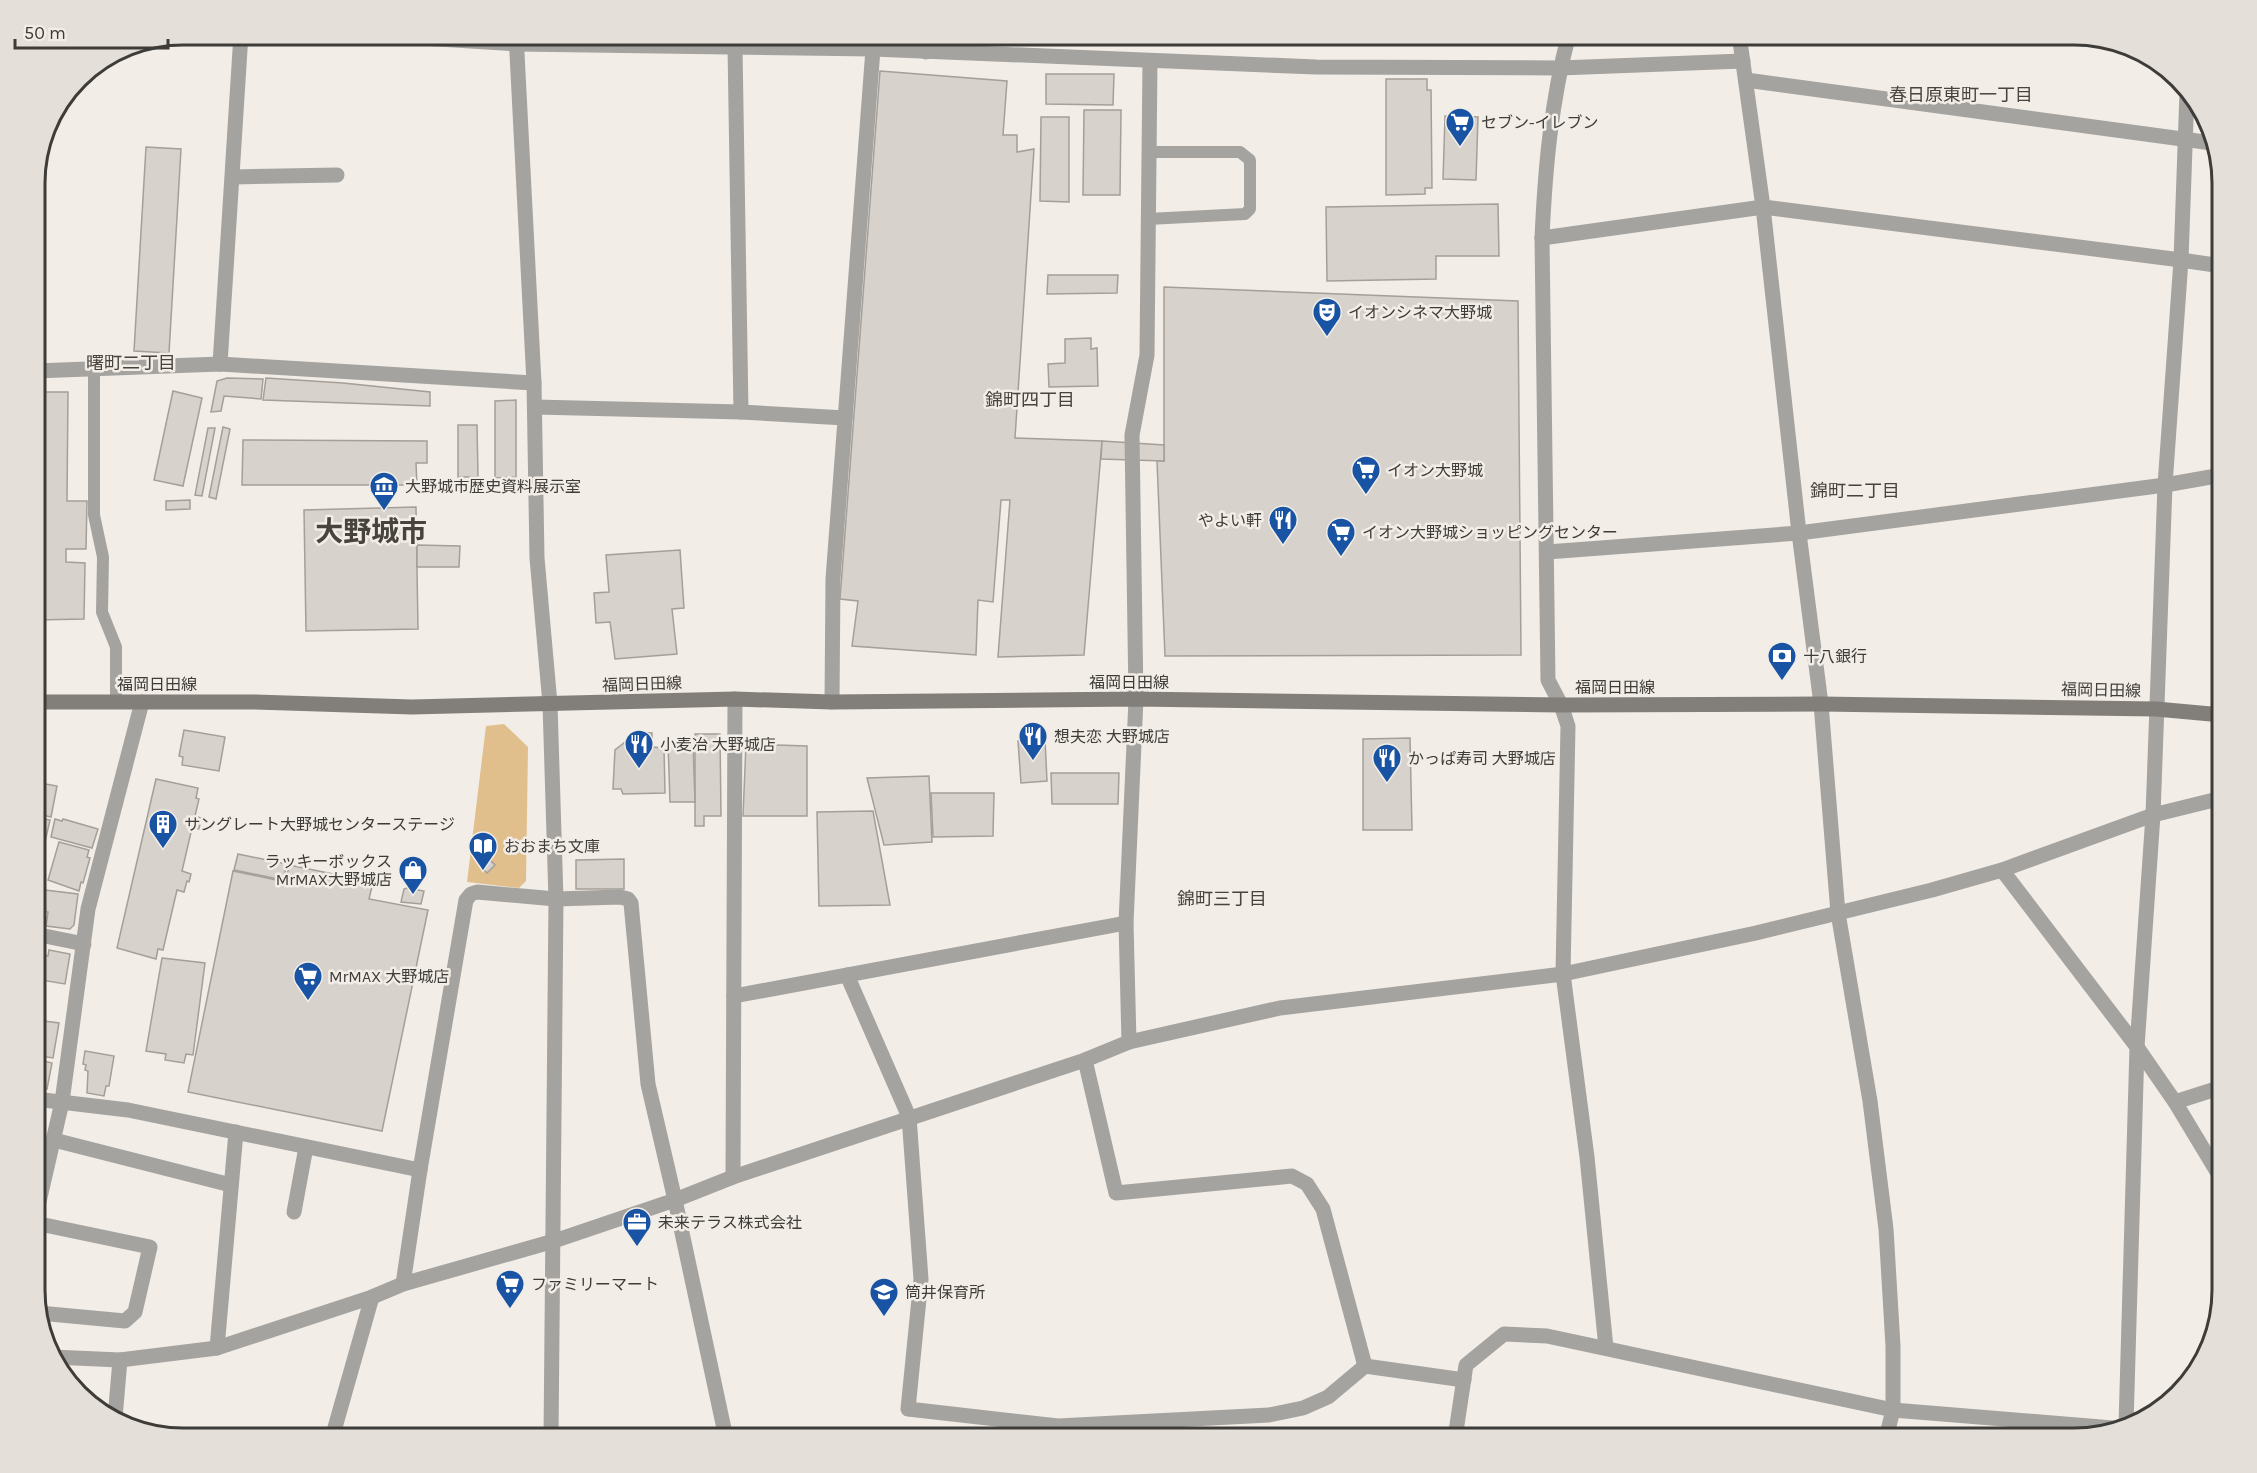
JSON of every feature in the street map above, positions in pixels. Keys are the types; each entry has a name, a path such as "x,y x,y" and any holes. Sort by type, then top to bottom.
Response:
{"main road":[{"name":"福岡日田線","path":"45,702 255,702 412,707 735,699 832,702 1136,699 1561,705 1821,704 2156,709 2212,714"}],"street":[{"path":"220,364 240,45"},
{"path":"517,45 535,407 537,558 550,704 556,899 551,1428"},
{"path":"680,45 873,49 1316,67 1560,68 1743,60"},
{"path":"926,45 926,52"},
{"path":"1566,45 1560,68 1545,183 1542,238 1548,680 1561,705 1568,726 1563,974 1587,1157 1606,1348"},
{"path":"1741,45 1764,207 1798,533 1821,704 1838,913 1870,1101 1887,1229 1893,1346 1893,1410 1888,1428"},
{"path":"735,47 741,412"},
{"path":"832,702 833,579 873,49"},
{"path":"1129,1042 1126,923 1136,699 1132,435 1147,355 1150,61"},
{"path":"1746,80 2205,142"},
{"path":"2126,1418 2137,1047 2152,815 2165,485 2181,260 2186,104"},
{"path":"233,177 337,175"},
{"path":"1542,238 1764,207 2212,265"},
{"path":"45,370 220,364 534,383"},
{"path":"535,407 741,412 845,418"},
{"path":"1547,552 1798,533 2212,477"},
{"path":"733,1177 735,699"},
{"path":"45,1178 62,1102 88,909 142,702"},
{"path":"63,1357 120,1360 217,1348 372,1297 403,1284 554,1241 909,1117 1085,1060 1129,1042 1280,1008 1563,974 1756,933 1932,890 2002,870 2152,815 2212,801"},
{"path":"2002,870 2137,1047 2175,1102 2212,1162"},
{"path":"403,1284 466,900 471,894 477,892 556,899 620,897 628,899 631,903 648,1084 724,1428"},
{"path":"734,996 1126,923"},
{"path":"45,936 84,944"},
{"path":"847,975 909,1117 921,1279 908,1409 1058,1426 1269,1414 1303,1408 1328,1397 1365,1366 1464,1380"},
{"path":"1085,1060 1116,1193 1292,1176 1307,1184 1323,1209 1365,1366"},
{"path":"2175,1102 2212,1090"},
{"path":"45,1100 128,1110 420,1170"},
{"path":"217,1348 236,1132"},
{"path":"54,1140 231,1185"},
{"path":"294,1212 306,1147"},
{"path":"45,1223 150,1246 135,1312 125,1321 47,1314"},
{"path":"335,1428 372,1297"},
{"path":"1457,1428 1466,1365 1504,1334 1547,1336 1893,1410 2093,1426"},
{"path":"116,1410 120,1360"}],"lane":[{"path":"1148,219 1245,214 1250,209 1250,160 1240,152 1149,152"},
{"path":"94,368 94,515 103,557 102,612 116,647 116,702"}],"shaded area":[{"path":"504,724 528,747 526,881 519,888 467,882 486,726"}],"building":[{"path":"880,71 1007,81 1003,135 1017,135 1017,152 1034,149 1015,438 1102,441 1084,655 998,657 1010,500 1001,500 993,602 978,600 976,655 852,646 858,601 840,599"},
{"path":"1046,74 1114,74 1113,105 1046,104"},
{"path":"1386,79 1427,79 1427,90 1431,90 1432,188 1425,188 1425,194 1386,195"},
{"path":"1084,110 1121,110 1120,195 1083,195"},
{"name":"セブン-イレブン","path":"1445,116 1478,117 1476,180 1443,179"},
{"path":"1041,117 1069,117 1069,202 1040,201"},
{"path":"146,147 181,149 169,353 134,351"},
{"path":"1498,204 1499,256 1436,256 1436,279 1327,281 1326,207"},
{"path":"1048,275 1118,275 1117,293 1047,294"},
{"name":"イオン大野城ショッピングセンター","path":"1164,287 1518,301 1521,655 1165,656 1157,461 1164,461"},
{"path":"1091,338 1091,349 1097,348 1098,386 1049,387 1048,364 1065,363 1065,339"},
{"path":"227,378 263,379 261,399 224,396 221,411 211,412 217,381"},
{"path":"266,378 430,392 430,406 263,400"},
{"path":"173,391 202,398 183,486 154,480"},
{"path":"45,392 68,392 67,501 87,501 86,549 66,549 66,562 85,563 84,619 45,620"},
{"path":"516,400 516,477 495,478 495,401"},
{"path":"458,425 477,425 478,477 458,477"},
{"path":"223,427 230,429 216,499 209,497"},
{"path":"208,428 215,428 202,496 195,495"},
{"path":"243,440 427,441 427,463 416,463 417,485 242,485"},
{"path":"1102,441 1164,445 1164,461 1101,459"},
{"path":"190,500 190,509 166,510 166,501"},
{"path":"416,507 418,629 306,631 304,510"},
{"path":"417,545 460,546 459,567 417,567"},
{"path":"680,550 684,608 672,609 677,654 615,659 610,622 596,623 594,593 609,592 606,555"},
{"path":"184,730 225,737 219,771 182,765 183,757 179,756"},
{"name":"小麦冶 大野城店","path":"638,732 652,733 652,747 664,748 665,793 623,794 621,789 613,789 615,750"},
{"path":"695,734 720,734 721,816 704,816 704,826 695,826"},
{"name":"かっぱ寿司 大野城店","path":"1410,738 1412,830 1363,830 1363,739"},
{"name":"想夫恋 大野城店","path":"1045,739 1047,781 1021,783 1018,741"},
{"path":"693,742 695,802 670,802 668,743"},
{"path":"746,744 807,746 807,816 743,816"},
{"path":"1051,773 1119,773 1118,804 1052,804"},
{"path":"929,776 932,842 884,845 867,778"},
{"name":"サングレート大野城センターステージ","path":"156,779 198,788 196,798 199,799 195,816 201,818 199,829 192,828 182,871 191,874 189,882 187,881 184,892 177,890 163,950 158,949 156,959 117,948"},
{"path":"45,784 57,786 51,817 45,816"},
{"path":"931,793 994,793 993,836 933,837"},
{"path":"873,811 890,905 819,906 817,812"},
{"path":"45,819 50,820 45,842"},
{"path":"55,819 62,821 63,819 98,829 92,848 51,837"},
{"path":"59,842 89,850 87,857 90,858 79,891 48,880"},
{"path":"238,854 287,864 283,880 234,870"},
{"path":"488,858 495,865 487,873 480,866"},
{"path":"624,859 624,889 576,889 576,860"},
{"name":"MrMAX 大野城店","path":"289,865 373,882 369,899 428,910 382,1131 188,1092 233,871 286,882"},
{"name":"ラッキーボックス MrMAX大野城店","path":"404,889 424,891 421,904 401,902"},
{"path":"45,890 78,894 74,925 70,929 46,926 48,912 45,912"},
{"path":"49,950 70,954 65,984 45,981 45,956 48,956"},
{"path":"162,958 205,963 193,1055 186,1054 184,1063 165,1060 166,1054 146,1051"},
{"path":"45,1021 59,1023 53,1058 45,1057"},
{"path":"85,1051 114,1056 109,1086 106,1086 104,1096 87,1093 88,1071 85,1070 86,1065 83,1064"},
{"path":"45,1061 52,1063 47,1089 45,1088"}],"place":[{"name":"セブン-イレブン","path":"1460,148"},
{"name":"イオンシネマ大野城","path":"1327,338"},
{"name":"イオン大野城","path":"1366,496"},
{"name":"大野城市歴史資料展示室","path":"384,512"},
{"name":"やよい軒","path":"1283,546"},
{"name":"イオン大野城ショッピングセンター","path":"1341,558"},
{"name":"十八銀行","path":"1782,682"},
{"name":"想夫恋 大野城店","path":"1033,762"},
{"name":"小麦冶 大野城店","path":"639,770"},
{"name":"かっぱ寿司 大野城店","path":"1387,784"},
{"name":"サングレート大野城センターステージ","path":"163,850"},
{"name":"おおまち文庫","path":"483,872"},
{"name":"ラッキーボックス MrMAX大野城店","path":"413,896"},
{"name":"MrMAX 大野城店","path":"308,1002"},
{"name":"未来テラス株式会社","path":"637,1248"},
{"name":"ファミリーマート","path":"510,1310"},
{"name":"筒井保育所","path":"884,1318"}],"district":[{"name":"春日原東町一丁目","path":"1961,95"},
{"name":"曙町二丁目","path":"131,363"},
{"name":"錦町四丁目","path":"1030,400"},
{"name":"錦町二丁目","path":"1855,491"},
{"name":"大野城市","path":"371,531"},
{"name":"錦町三丁目","path":"1222,899"}]}
